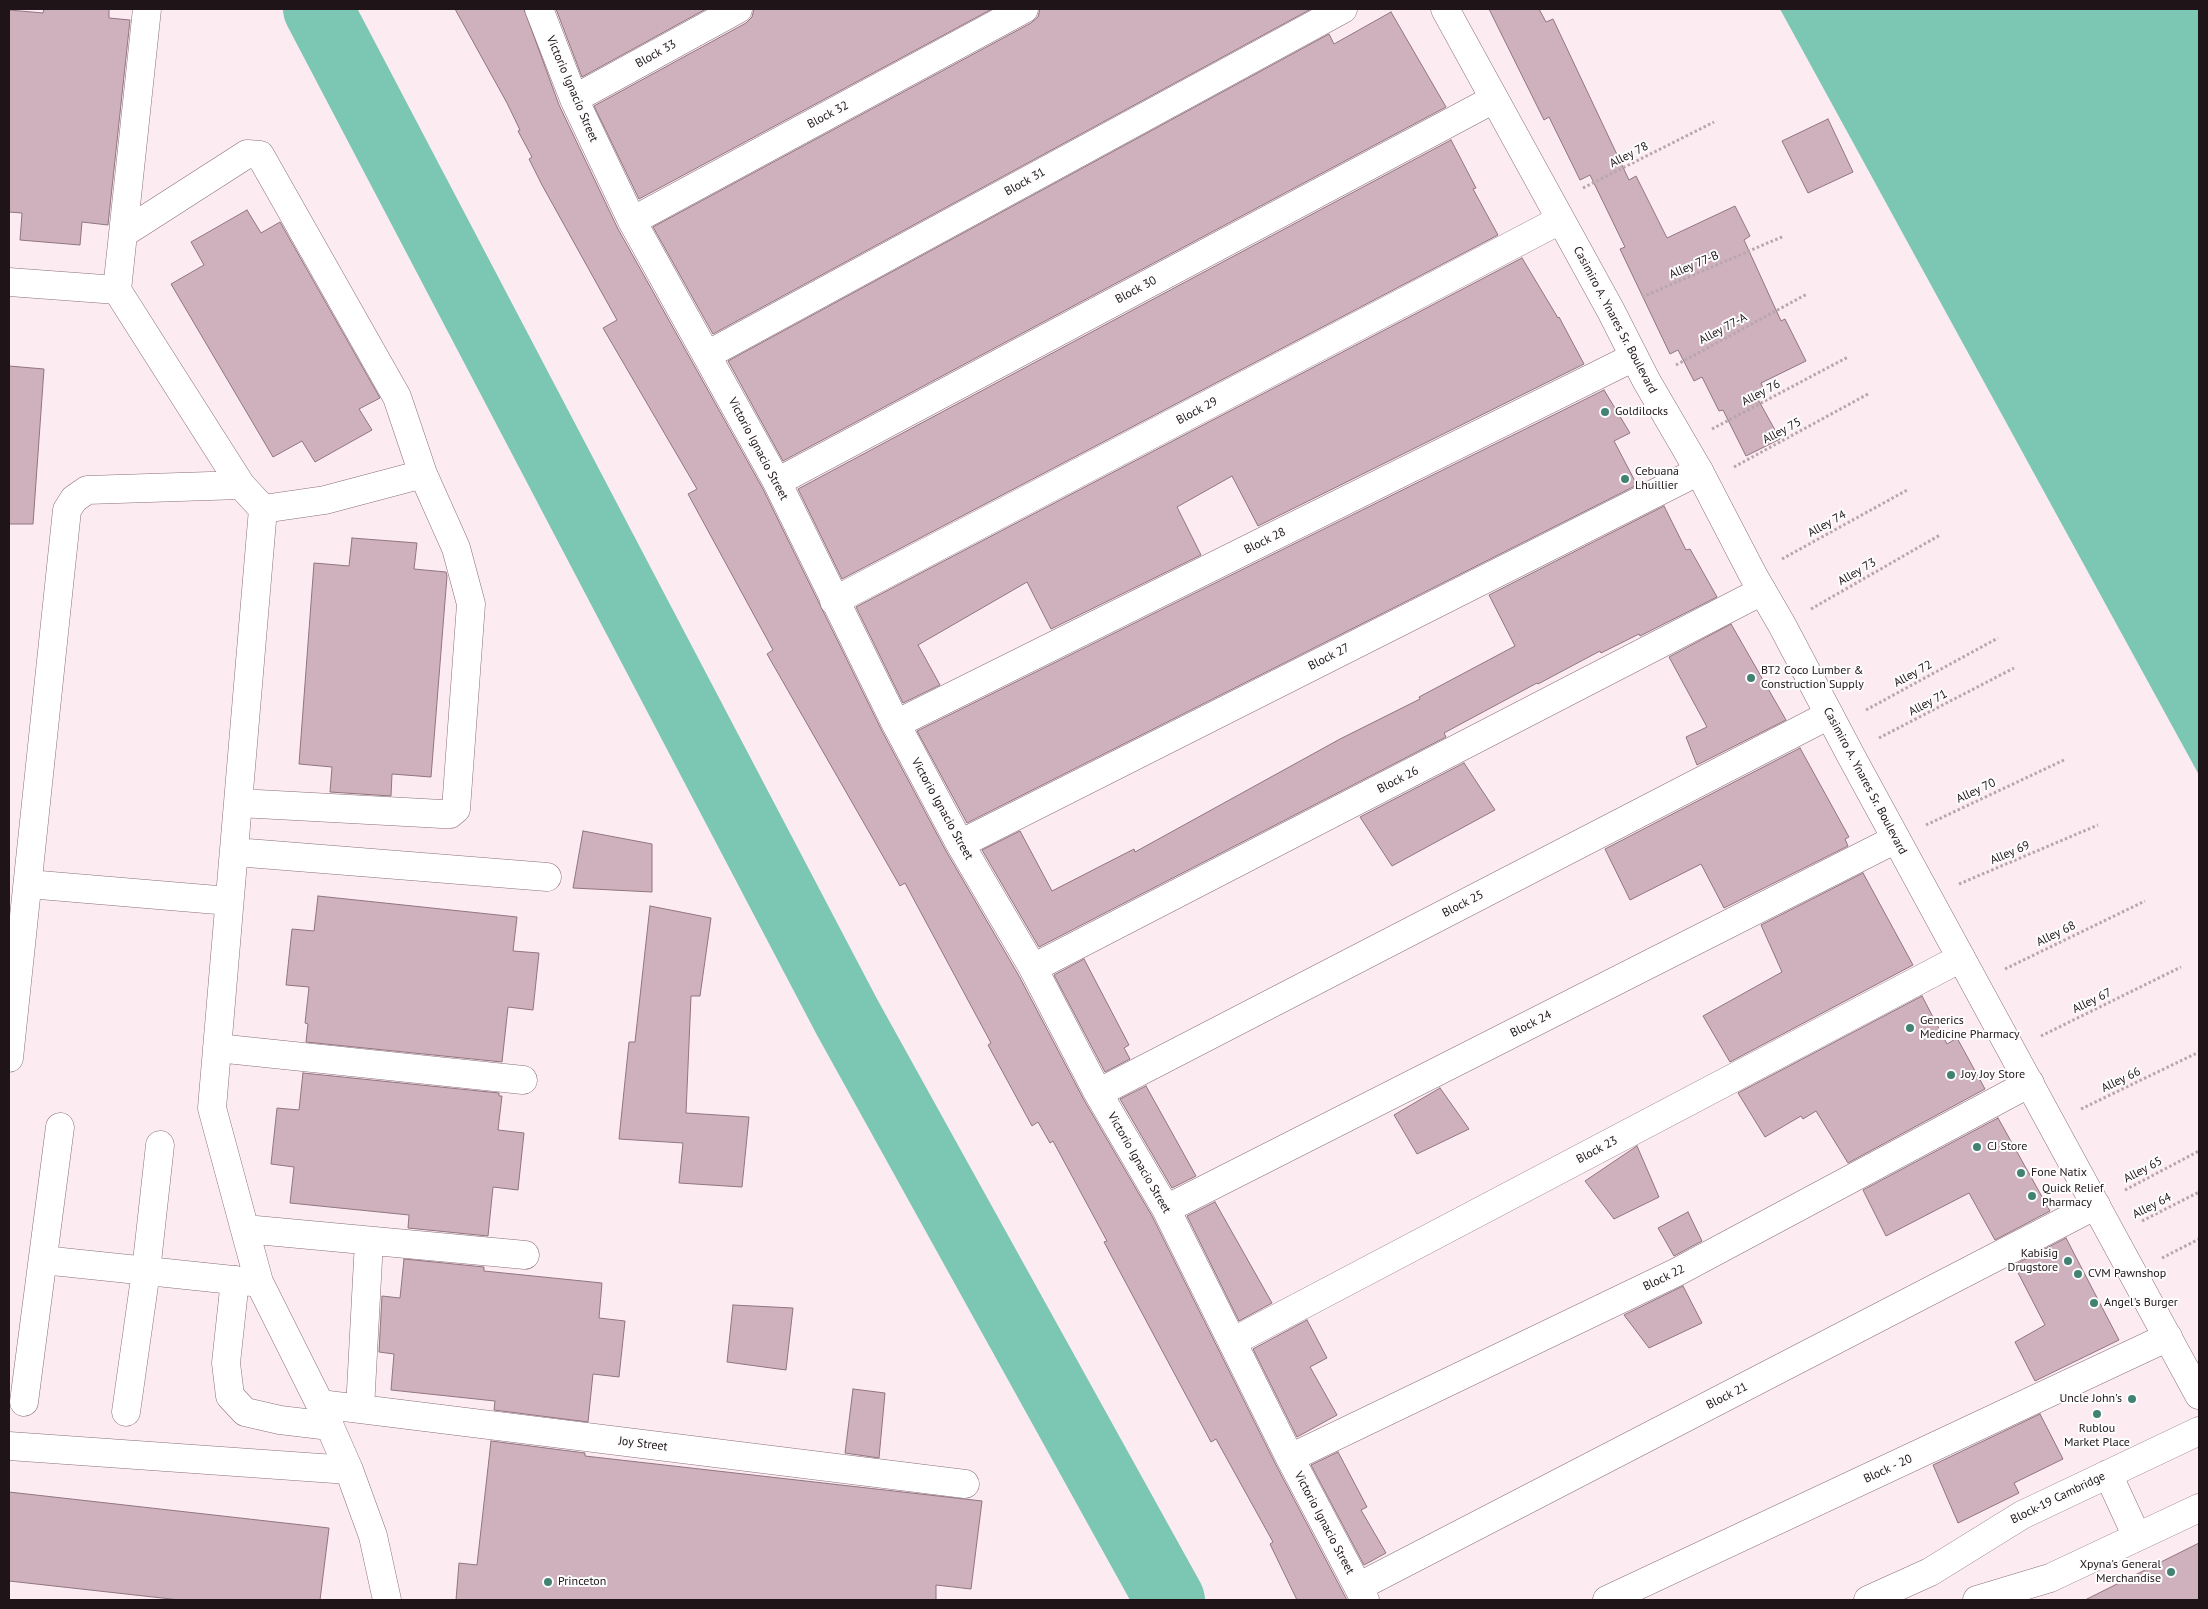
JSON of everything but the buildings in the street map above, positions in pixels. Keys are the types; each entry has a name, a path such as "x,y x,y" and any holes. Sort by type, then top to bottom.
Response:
{"street":[{"path":"147,9 117,290 241,485 263,509 212,1108 245,1229 247,1281 325,1415 350,1470 373,1536 387,1600"},
{"name":"Victorio Ignacio Street","path":"539,9 574,99 632,221 777,482 896,724 960,844 1033,968 1098,1093 1166,1209 1290,1458 1361,1593"},
{"name":"Block 33","path":"574,99 738,9"},
{"name":"Block 32","path":"632,221 1024,9"},
{"name":"Block 31","path":"707,355 1343,9"},
{"name":"Casimiro A. Ynares Sr. Boulevard","path":"1445,9 1612,310 1640,369 1702,477 1896,839 2199,1395"},
{"name":"Block 30","path":"777,482 1494,100"},
{"path":"124,232 247,154 260,155 397,396 423,474 456,548 471,604 456,809 450,814 442,814 239,803"},
{"name":"Block 29","path":"834,601 1556,212"},
{"path":"9,282 117,290"},
{"name":"Block 28","path":"896,724 1640,369"},
{"path":"263,509 325,500 423,474"},
{"name":"Block 27","path":"960,844 1702,477"},
{"path":"9,1058 67,510 74,499 87,490 241,485"},
{"name":"Block 26","path":"1033,968 1758,583"},
{"name":"Block 25","path":"1098,1093 1833,720"},
{"name":"Block 24","path":"1166,1209 1896,839"},
{"path":"235,852 547,876"},
{"path":"28,884 229,901"},
{"name":"Block 23","path":"1232,1342 1961,958"},
{"path":"217,1048 524,1080"},
{"name":"Block 22","path":"1290,1458 1677,1272 2030,1083"},
{"path":"24,1402 60,1127"},
{"path":"126,1412 146,1271 160,1145"},
{"name":"Block 21","path":"1361,1593 2096,1205"},
{"path":"245,1229 525,1255"},
{"path":"360,1409 369,1241"},
{"path":"43,1260 247,1281"},
{"name":"Joy Street","path":"247,1281 226,1363 230,1396 244,1412 280,1420 360,1409 965,1484"},
{"name":"Block - 20","path":"1608,1600 2168,1337"},
{"name":"Block-19 Cambridge","path":"1868,1600 1930,1572 2022,1515 2199,1431"},
{"path":"9,1446 350,1470"},
{"path":"2108,1474 2137,1537"},
{"path":"1977,1600 2050,1578 2199,1508"}],"path":[{"name":"Alley 78","path":"1556,212 1714,122"},
{"name":"Alley 77-B","path":"1612,310 1784,236"},
{"name":"Alley 77-A","path":"1640,369 1808,294"},
{"name":"Alley 76","path":"1683,444 1848,357"},
{"name":"Alley 75","path":"1702,477 1868,394"},
{"name":"Alley 74","path":"1758,583 1909,490"},
{"name":"Alley 73","path":"1782,625 1940,535"},
{"name":"Alley 72","path":"1833,720 1998,638"},
{"name":"Alley 71","path":"1850,754 2014,668"},
{"name":"Alley 70","path":"1896,839 2064,760"},
{"name":"Alley 69","path":"1928,897 2098,825"},
{"name":"Alley 68","path":"1975,984 2145,901"},
{"name":"Alley 67","path":"2012,1051 2181,967"},
{"name":"Alley 66","path":"2051,1123 2199,1052"},
{"name":"Alley 65","path":"2096,1205 2199,1150"},
{"name":"Alley 64","path":"2113,1237 2199,1192"},
{"path":"2133,1274 2199,1238"}],"shaded area":[{"path":"1780,9 2199,9 2199,775"}],"waterway":[{"path":"318,9 847,1017 1170,1600"}],"place":[{"name":"Goldilocks","path":"1605,412"},
{"name":"Cebuana Lhuillier","path":"1625,479"},
{"name":"BT2 Coco Lumber & Construction Supply","path":"1751,678"},
{"name":"Generics Medicine Pharmacy","path":"1910,1028"},
{"name":"Joy Joy Store","path":"1951,1075"},
{"name":"CJ Store","path":"1977,1147"},
{"name":"Fone Natix","path":"2021,1173"},
{"name":"Quick Relief Pharmacy","path":"2032,1196"},
{"name":"Kabisig Drugstore","path":"2068,1261"},
{"name":"CVM Pawnshop","path":"2078,1274"},
{"name":"Angel's Burger","path":"2094,1303"},
{"name":"Uncle John's","path":"2132,1399"},
{"name":"Rublou Market Place","path":"2097,1414"},
{"name":"Xpyna's General Merchandise","path":"2171,1572"},
{"name":"Princeton","path":"548,1582"}]}
